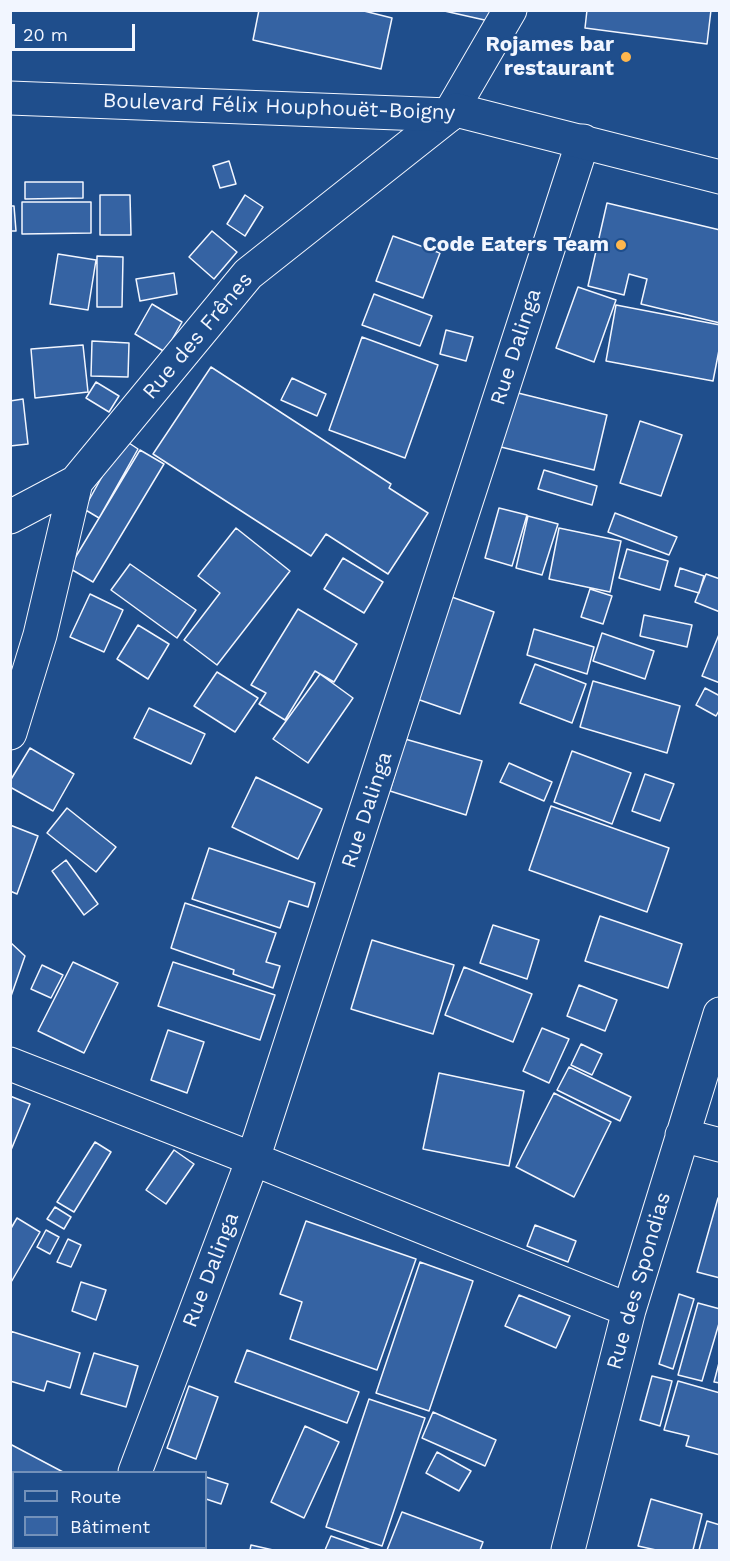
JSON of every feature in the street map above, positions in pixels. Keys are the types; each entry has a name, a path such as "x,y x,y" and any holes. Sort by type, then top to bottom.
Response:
{"street":[{"path":"449,115 510,10"},
{"name":"Boulevard Félix Houphouët-Boigny","path":"10,98 449,115 456,110 720,177"},
{"name":"Rue des Frênes","path":"10,517 76,482 248,274 449,115"},
{"name":"Rue Dalinga","path":"136,1471 254,1159 583,141"},
{"path":"10,733 40,634 76,482"},
{"name":"Rue des Spondias","path":"568,1551 629,1310 720,1014"},
{"path":"10,1064 254,1159 629,1310"},
{"path":"682,1135 720,1145"}],"building":[{"path":"259,10 360,10 392,18 381,69 253,40"},
{"path":"440,10 494,10 489,21"},
{"path":"587,10 711,10 707,44 585,28"},
{"path":"229,161 236,184 220,188 213,166"},
{"path":"25,182 83,182 83,198 25,199"},
{"path":"100,195 130,195 131,235 100,235"},
{"path":"245,195 263,207 245,236 227,224"},
{"path":"22,202 91,202 91,233 22,234"},
{"path":"607,203 720,230 720,323 641,304 647,279 629,274 624,295 588,286"},
{"path":"10,206 14,206 16,231 10,231"},
{"path":"212,231 237,252 214,279 189,257"},
{"path":"393,236 440,253 423,298 376,281"},
{"path":"58,254 96,260 88,310 50,304"},
{"path":"97,256 123,257 122,307 97,307"},
{"path":"174,273 177,294 140,301 136,279"},
{"path":"578,287 616,300 594,362 556,348"},
{"path":"374,294 432,316 420,346 362,325"},
{"path":"152,304 182,322 165,352 135,334"},
{"path":"616,305 720,325 720,345 713,381 606,361"},
{"path":"446,330 473,337 466,361 440,354"},
{"path":"362,337 438,365 405,458 329,430"},
{"path":"92,341 129,343 128,377 91,376"},
{"path":"83,345 88,392 35,398 31,349"},
{"path":"211,367 391,484 389,488 428,513 388,574 326,534 311,556 153,454"},
{"path":"292,378 326,394 317,416 281,400"},
{"path":"96,382 119,396 109,412 86,398"},
{"path":"514,392 607,415 594,470 501,447"},
{"path":"23,399 28,444 10,446 10,401"},
{"path":"640,421 682,435 661,496 620,483"},
{"path":"123,439 138,449 99,518 84,509"},
{"path":"140,450 164,464 93,582 69,568"},
{"path":"544,470 597,486 592,505 538,489"},
{"path":"499,508 527,515 512,566 485,558"},
{"path":"615,513 677,537 669,555 608,532"},
{"path":"528,516 558,524 542,575 516,568"},
{"path":"236,528 290,571 217,665 184,640 220,593 198,576"},
{"path":"559,528 621,541 610,592 549,579"},
{"path":"627,549 668,561 660,590 619,578"},
{"path":"343,558 383,582 364,613 324,589"},
{"path":"130,564 196,610 177,638 111,590"},
{"path":"680,568 704,576 699,593 675,586"},
{"path":"706,574 720,579 720,612 695,602"},
{"path":"590,589 612,596 603,624 581,617"},
{"path":"90,594 123,610 104,652 70,637"},
{"path":"449,596 494,612 460,714 414,698"},
{"path":"298,609 357,644 334,682 315,671 285,720 259,704 266,693 251,685"},
{"path":"644,615 692,625 687,647 640,636"},
{"path":"138,625 169,644 148,679 117,659"},
{"path":"534,629 594,647 587,674 527,655"},
{"path":"720,632 720,683 702,676"},
{"path":"602,633 654,651 645,679 593,661"},
{"path":"535,664 586,684 572,723 520,703"},
{"path":"217,672 258,698 235,732 194,706"},
{"path":"320,674 353,698 308,763 273,739"},
{"path":"593,681 680,706 667,753 580,727"},
{"path":"705,688 720,696 720,709 716,716 696,705"},
{"path":"149,708 205,734 191,764 134,738"},
{"path":"405,739 482,761 466,815 390,791"},
{"path":"30,748 74,774 53,811 10,787 10,781"},
{"path":"572,751 631,773 612,824 554,802"},
{"path":"509,763 552,782 544,801 500,782"},
{"path":"645,774 674,784 660,821 632,811"},
{"path":"256,777 322,809 298,859 232,827"},
{"path":"551,806 669,848 647,912 529,870"},
{"path":"67,808 116,847 96,872 47,833"},
{"path":"10,825 38,836 17,894 10,891"},
{"path":"209,848 315,883 308,907 289,901 280,928 192,899"},
{"path":"66,860 98,904 84,915 52,871"},
{"path":"185,903 276,933 266,962 280,966 273,988 233,974 234,970 171,948"},
{"path":"600,916 682,944 668,988 585,961"},
{"path":"493,925 539,940 527,979 480,963"},
{"path":"372,940 454,965 433,1034 351,1009"},
{"path":"10,942 25,956 10,999"},
{"path":"73,962 118,983 84,1053 38,1031"},
{"path":"173,962 275,995 260,1040 158,1006"},
{"path":"42,965 63,975 51,998 31,989"},
{"path":"464,967 532,994 513,1042 445,1015"},
{"path":"579,985 617,1000 605,1031 567,1016"},
{"path":"542,1028 569,1039 549,1083 523,1071"},
{"path":"168,1030 204,1042 187,1093 151,1080"},
{"path":"581,1044 602,1054 592,1075 571,1065"},
{"path":"569,1067 631,1097 620,1121 557,1090"},
{"path":"439,1073 524,1091 509,1166 423,1149"},
{"path":"554,1093 611,1122 574,1197 516,1167"},
{"path":"10,1096 30,1104 11,1150 10,1150"},
{"path":"95,1142 111,1152 74,1212 57,1202"},
{"path":"174,1150 194,1164 166,1204 146,1190"},
{"path":"718,1198 720,1198 720,1278 697,1272"},
{"path":"55,1207 71,1217 64,1229 47,1219"},
{"path":"17,1218 40,1232 10,1284 10,1230"},
{"path":"306,1221 416,1259 377,1370 290,1339 302,1302 280,1294"},
{"path":"535,1225 576,1241 568,1262 527,1246"},
{"path":"46,1230 59,1237 50,1254 37,1247"},
{"path":"68,1239 81,1245 71,1267 57,1262"},
{"path":"420,1262 473,1281 429,1411 376,1393"},
{"path":"81,1282 106,1290 96,1320 72,1311"},
{"path":"679,1294 694,1299 673,1369 659,1364"},
{"path":"519,1295 570,1316 556,1348 505,1326"},
{"path":"698,1303 720,1309 720,1320 702,1381 678,1375"},
{"path":"10,1331 80,1353 70,1388 47,1381 44,1391 10,1381"},
{"path":"247,1350 359,1392 347,1423 235,1382"},
{"path":"94,1353 138,1366 126,1407 81,1394"},
{"path":"720,1359 720,1383 714,1382"},
{"path":"652,1376 672,1381 660,1426 640,1420"},
{"path":"678,1381 720,1393 720,1455 686,1446 689,1436 664,1430"},
{"path":"189,1386 218,1397 196,1459 167,1448"},
{"path":"369,1399 425,1418 382,1546 326,1527"},
{"path":"433,1412 496,1440 485,1466 422,1438"},
{"path":"305,1426 339,1442 304,1518 271,1502"},
{"path":"10,1444 61,1471 12,1471 12,1478 10,1478"},
{"path":"437,1452 471,1471 459,1491 426,1473"},
{"path":"207,1477 228,1484 221,1504 207,1499"},
{"path":"651,1499 702,1514 693,1550 656,1550 638,1546"},
{"path":"402,1512 483,1542 480,1550 387,1550"},
{"path":"707,1521 720,1525 720,1550 699,1550"},
{"path":"331,1536 371,1550 325,1550"},
{"path":"251,1545 273,1550 250,1550"}],"place":[{"name":"Rojames bar restaurant","path":"626,57"},
{"name":"Code Eaters Team","path":"621,245"}]}
